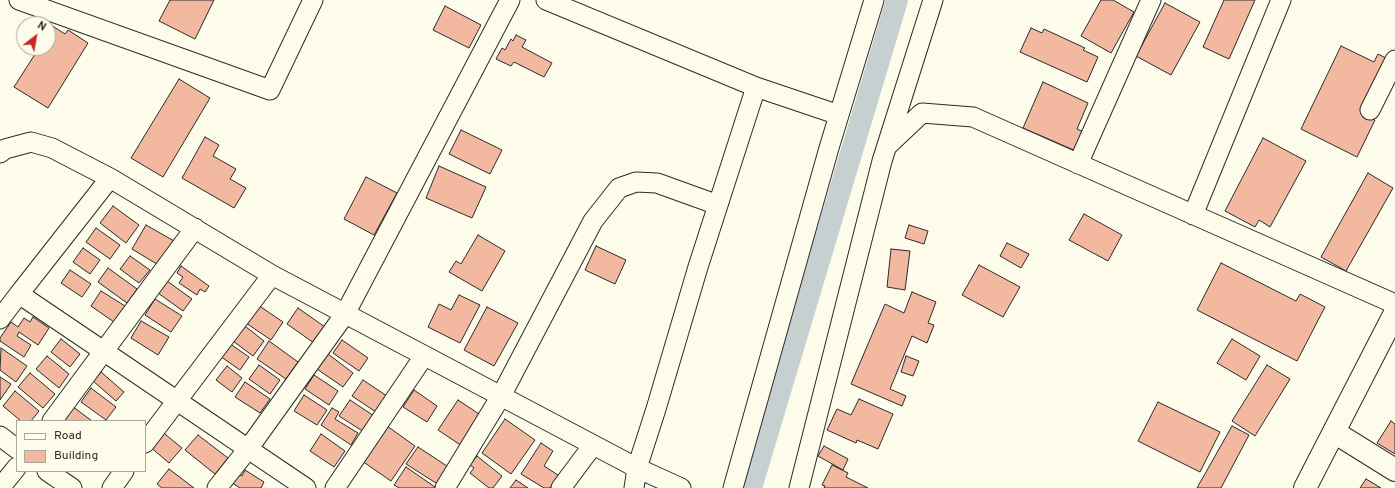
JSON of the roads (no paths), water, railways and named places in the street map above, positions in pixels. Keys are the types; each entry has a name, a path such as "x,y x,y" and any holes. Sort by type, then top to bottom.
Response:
{"main road":[{"path":"1305,488 1395,313"},
{"path":"1334,432 1395,470"}],"street":[{"path":"19,0 270,90 314,0"},
{"path":"218,488 248,449 345,314 510,0"},
{"path":"546,0 756,87 839,115"},
{"path":"733,488 839,115 874,0"},
{"path":"799,488 882,161 933,0"},
{"path":"1078,164 1151,0"},
{"path":"1193,216 1281,0"},
{"path":"1370,110 1395,60"},
{"path":"634,488 637,468 698,266 756,87"},
{"path":"887,146 922,113 973,117 1193,216 1395,304"},
{"path":"0,153 4,149 31,142 52,148 110,178 272,275 637,468 680,488"},
{"path":"0,319 110,178"},
{"path":"445,488 501,396 593,221 619,188 636,182 656,183 718,205"},
{"path":"53,420 195,228"},
{"path":"146,442 272,275"},
{"path":"19,294 306,488"},
{"path":"335,488 424,356"},
{"path":"0,436 16,448"},
{"path":"561,488 593,445"},
{"path":"0,488 16,468"},
{"path":"48,472 72,488"},
{"path":"112,488 123,472"}],"waterway":[{"path":"751,488 897,0"}]}
